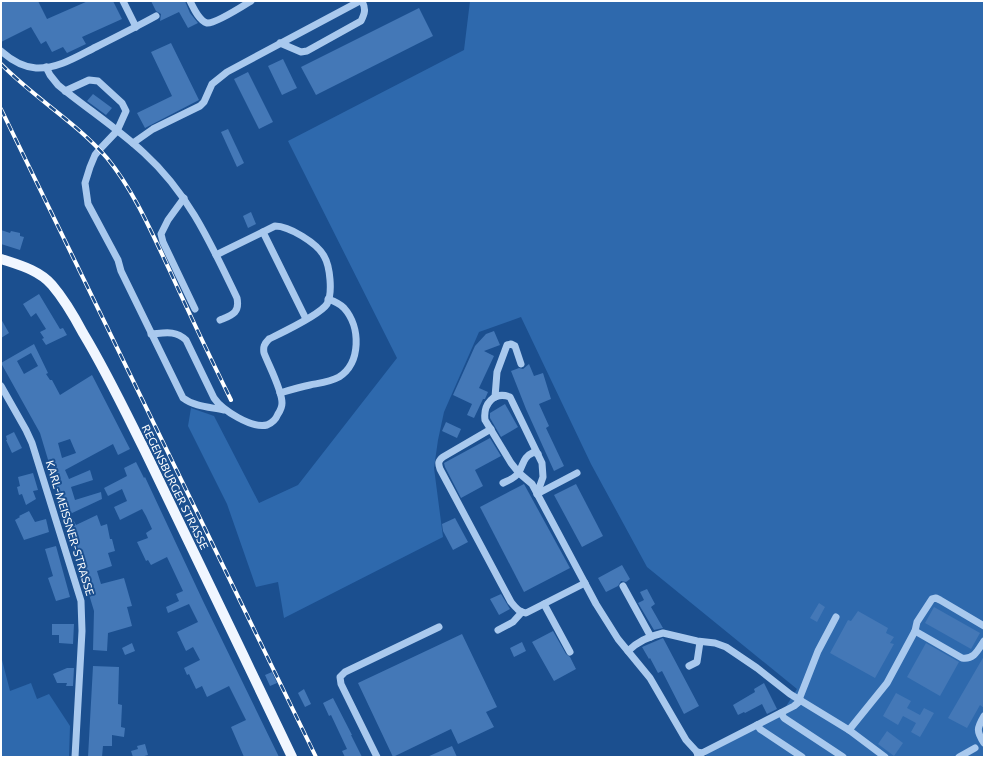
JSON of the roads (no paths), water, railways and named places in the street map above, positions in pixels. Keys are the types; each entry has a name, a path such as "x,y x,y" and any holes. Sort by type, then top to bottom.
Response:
{"main road":[{"name":"REGENSBURGER STRASSE","path":"1,259 35,272 51,284 69,309 91,346 114,388 165,492 292,757"}],"street":[{"path":"123,1 136,27"},
{"path":"190,1 202,21 207,23 227,16 251,1"},
{"path":"133,143 154,129 200,106 204,102 212,84 227,72 280,43 361,1 364,6 365,14 361,21 308,51 301,52 280,43"},
{"path":"1,50 16,61 28,66 37,68 46,67 67,62 156,16"},
{"path":"46,67 50,75 65,91 133,143 161,169 184,198 216,255 237,298 239,306 236,312 220,320"},
{"path":"65,91 89,80 98,81 122,103 126,111 117,131 99,150 90,167 85,183 88,204 118,260 121,271 183,398 197,406 224,410"},
{"path":"184,198 168,220 161,234 163,242 195,309"},
{"path":"151,334 172,332 180,335 186,340 214,398 224,410 243,420 257,424 266,425 273,422 281,409 282,402 280,392 264,353 264,344 269,339 322,309 328,299 330,286 328,266 319,249 289,229 281,226 275,226 216,255"},
{"path":"263,232 306,319"},
{"path":"280,392 324,383 339,377 348,369 354,359 356,340 354,325 344,307 328,299"},
{"path":"495,397 497,372 507,345 511,344 514,346 521,364"},
{"name":"KARL-MEISSNER-STRASSE","path":"1,386 32,443 81,601 82,631 75,757"},
{"path":"537,494 543,477 542,462 510,397 503,395 495,397 487,404 484,411 485,420 518,473 532,484 537,494 585,583 611,628 650,678 686,740 698,754 781,713 800,701 800,697 818,651 836,617"},
{"path":"491,430 443,457 438,463 511,602 522,612 531,611 585,583"},
{"path":"503,484 518,473 528,455 534,452 538,454"},
{"path":"537,494 576,473"},
{"path":"623,586 651,637"},
{"path":"849,730 887,683 915,631 917,622 932,599 936,598 984,626"},
{"path":"544,604 570,652"},
{"path":"498,630 513,622 522,612"},
{"path":"377,757 341,684 340,677 345,672 439,627"},
{"path":"915,631 962,658 968,659 972,658 976,654 984,641"},
{"path":"628,651 634,645 663,633 700,642 715,643 726,647 758,668 800,701 849,730 885,757"},
{"path":"689,666 697,662 700,642"},
{"path":"781,713 784,718 843,757"},
{"path":"984,716 978,730 978,734 984,743"},
{"path":"757,725 760,729 802,757"},
{"path":"959,757 975,748"}],"railway":[{"path":"1,64 27,88 69,121 95,145 107,158 126,184 149,226 231,400"},
{"path":"1,109 316,757"}]}
